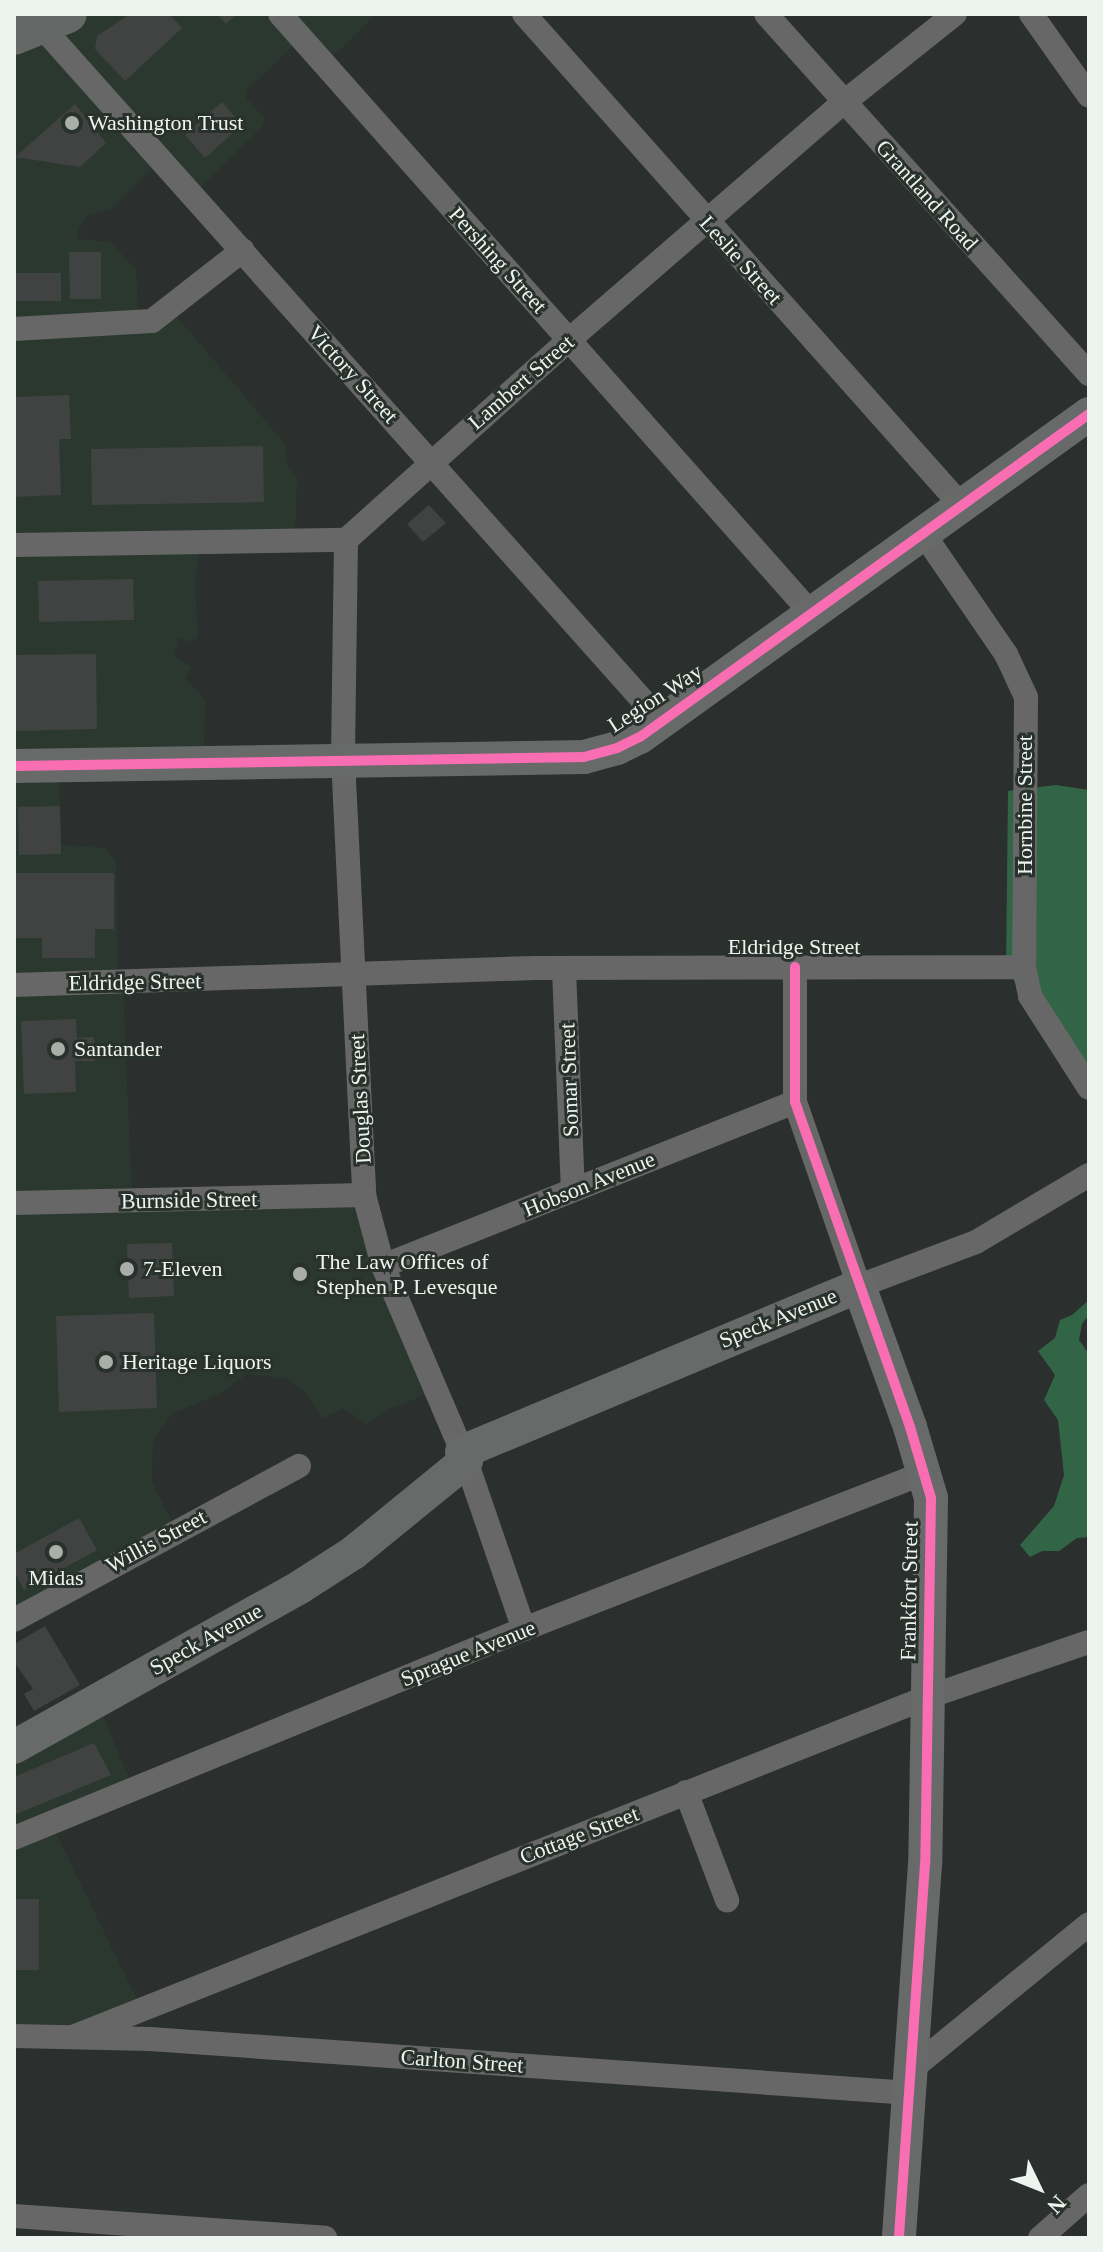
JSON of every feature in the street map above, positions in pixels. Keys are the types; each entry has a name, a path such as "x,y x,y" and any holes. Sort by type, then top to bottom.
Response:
{"street":[{"name":"Pershing Street","path":"280,14 811,613"},
{"name":"Leslie Street","path":"524,14 960,504"},
{"name":"Grantland Road","path":"766,14 1089,374"},
{"name":"Lambert Street","path":"346,540 706,221 843,103 955,14"},
{"path":"1031,14 1089,96"},
{"name":"Victory Street","path":"41,26 662,722"},
{"path":"14,329 152,321 243,250"},
{"name":"Legion Way","path":"14,766 584,757 617,748 662,722 960,504 1089,414"},
{"name":"Hornbine Street","path":"923,533 1006,654 1026,697 1024,967 1030,996 1089,1088"},
{"path":"14,545 346,540"},
{"name":"Douglas Street","path":"346,540 343,759 364,1195 383,1266 464,1456 524,1629"},
{"name":"Frankfort Street","path":"795,967 795,1102 931,1498 925,1864 899,2238"},
{"name":"Eldridge Street","path":"14,985 564,969 1024,967"},
{"name":"Somar Street","path":"564,969 573,1190"},
{"name":"Hobson Avenue","path":"383,1266 795,1102"},
{"name":"Speck Avenue","path":"14,1747 300,1587 353,1553 464,1456 859,1286 976,1242 1089,1175"},
{"name":"Burnside Street","path":"14,1203 364,1195"},
{"name":"Willis Street","path":"14,1620 299,1466"},
{"name":"Sprague Avenue","path":"14,1838 524,1629 924,1473"},
{"name":"Cottage Street","path":"73,2037 928,1697 1089,1642"},
{"path":"686,1792 727,1900"},
{"path":"911,2080 1089,1924"},
{"name":"Carlton Street","path":"14,2036 150,2039 911,2080"},
{"path":"1040,2238 1089,2195"},
{"path":"14,2216 325,2238"}],"shaded area":[{"path":"14,14 376,14 340,51 323,62 299,40 246,91 246,98 265,118 263,126 194,194 160,161 112,209 87,216 77,233 79,239 110,242 136,269 139,324 172,311 285,444 287,465 297,477 295,539 199,549 195,584 198,637 191,642 179,638 174,657 192,667 185,678 205,700 204,760 58,772 62,845 105,848 116,861 118,976 123,985 132,1199 350,1196 381,1256 430,1393 389,1409 367,1424 343,1408 322,1419 304,1390 286,1378 247,1374 217,1395 172,1414 153,1442 152,1482 176,1530 14,1623"},
{"path":"101,1711 134,1790 53,1827 143,2012 107,2026 14,2031 14,1761"}],"green space":[{"path":"1056,785 1089,790 1089,1092 1027,1006 1006,965 1008,791"},
{"path":"1089,1300 1089,1315 1082,1324 1079,1340 1089,1354 1089,1537 1077,1538 1059,1551 1042,1551 1030,1557 1020,1545 1054,1506 1064,1475 1058,1420 1044,1400 1055,1375 1038,1351 1055,1338 1060,1320 1072,1315"}],"building":[{"path":"130,14 169,14 182,28 125,81 95,49 97,36"},
{"path":"217,14 237,14 226,24"},
{"path":"222,102 242,125 205,158 185,135"},
{"name":"Washington Trust","path":"75,104 106,143 80,167 15,157"},
{"path":"69,252 101,252 101,299 70,299"},
{"path":"14,273 61,273 61,301 14,301"},
{"path":"69,395 71,439 59,439 61,495 14,497 14,397"},
{"path":"263,446 264,502 92,505 91,449"},
{"path":"429,505 446,523 423,542 407,524"},
{"path":"133,579 134,620 39,622 38,581"},
{"path":"96,654 97,729 14,731 14,655"},
{"path":"60,806 61,854 19,855 18,807"},
{"path":"14,873 114,873 114,929 95,929 95,958 42,958 42,938 14,938"},
{"name":"Santander","path":"76,1019 77,1038 94,1037 95,1061 75,1061 76,1092 24,1094 21,1021"},
{"path":"172,1243 174,1296 129,1298 127,1244"},
{"name":"Heritage Liquors","path":"154,1313 157,1408 59,1412 56,1316"},
{"name":"Midas","path":"79,1518 97,1550 24,1590 14,1571 14,1554"},
{"path":"45,1626 80,1685 34,1711 24,1694 33,1689 14,1662 14,1644"},
{"path":"94,1743 111,1775 14,1815 14,1777"},
{"path":"14,1899 39,1899 39,1970 14,1970"}],"cycle path":[{"path":"14,766 584,757 617,748 640,737 1089,414"},
{"path":"795,967 795,1102 910,1427 931,1498 925,1864 899,2238"}],"place":[{"name":"Washington Trust","path":"72,123"},
{"name":"Santander","path":"58,1049"},
{"name":"7-Eleven","path":"127,1269"},
{"name":"The Law Offices of Stephen P. Levesque","path":"300,1274"},
{"name":"Heritage Liquors","path":"106,1362"},
{"name":"Midas","path":"56,1552"}]}
